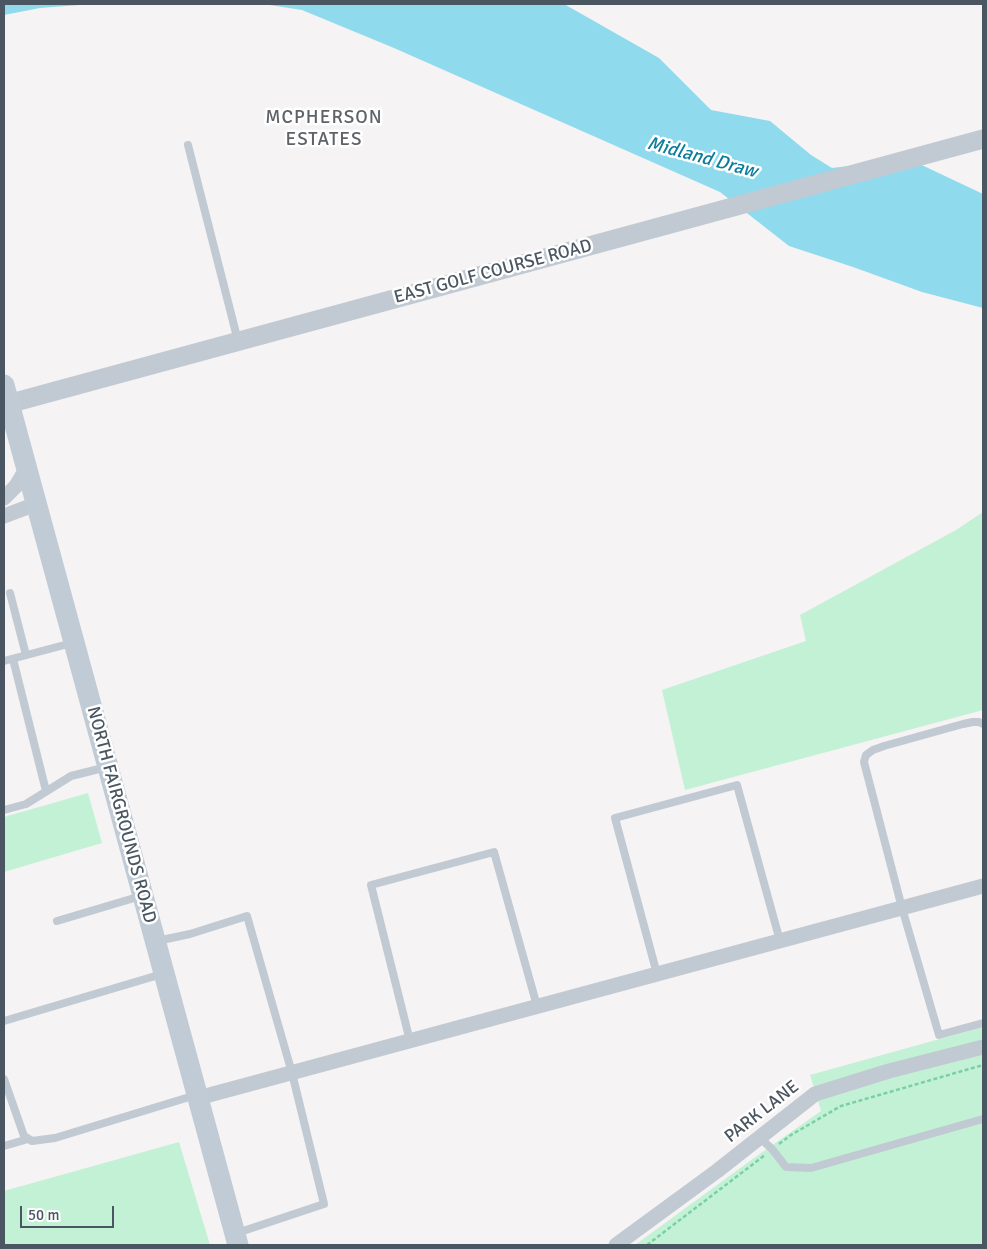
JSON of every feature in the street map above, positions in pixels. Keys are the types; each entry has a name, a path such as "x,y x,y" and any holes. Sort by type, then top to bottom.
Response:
{"main road":[{"name":"NORTH FAIRGROUNDS ROAD","path":"6,398 27,468 236,1239"}],"street":[{"name":"EAST GOLF COURSE ROAD","path":"6,398 238,341 983,139"},
{"path":"4,498 16,486 27,468"},
{"path":"4,516 36,504"},
{"path":"197,1096 292,1073 983,886"},
{"name":"PARK LANE","path":"616,1245 717,1171 815,1094 889,1071 983,1047"}],"lane":[{"path":"188,145 238,341"},
{"path":"10,594 26,655"},
{"path":"4,661 74,642"},
{"path":"13,659 46,791"},
{"path":"983,724 979,722 963,724 884,746 866,755 864,762 902,908 939,1036 983,1023"},
{"path":"4,810 26,804 71,776 108,766"},
{"path":"657,974 615,818 728,787 737,785 780,941"},
{"path":"410,1041 371,885 494,852 537,1006"},
{"path":"57,921 143,895"},
{"path":"155,942 190,934 247,916 292,1073 324,1204 236,1239"},
{"path":"4,1021 164,974"},
{"path":"4,1079 24,1136 32,1141 55,1138 197,1096"},
{"path":"760,1138 772,1149 786,1167 812,1168 983,1119"},
{"path":"4,1146 28,1139"}],"path":[{"path":"648,1245 791,1135 840,1106 983,1065"}],"green space":[{"path":"983,512 983,710 685,790 662,690 806,641 800,615 956,530"},
{"path":"88,793 102,843 4,872 4,817"},
{"path":"983,1027 983,1245 635,1245 821,1111 810,1075"},
{"path":"179,1142 210,1245 4,1245 4,1191"}],"water":[{"path":"4,4 92,4 40,8 4,15"},
{"name":"Midland Draw","path":"263,4 564,4 659,58 711,110 770,121 811,155 832,168 909,159 983,194 983,308 922,292 789,246 720,192 394,48 302,10"}],"district":[{"name":"MCPHERSON ESTATES","path":"324,129"}]}
